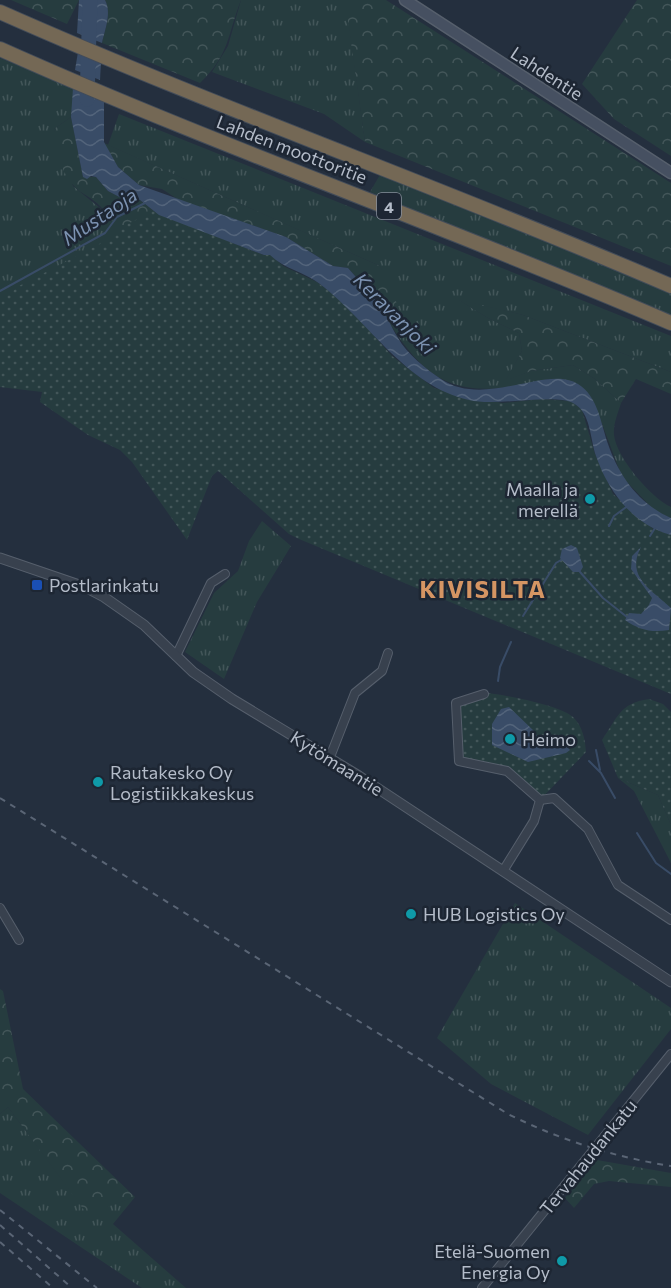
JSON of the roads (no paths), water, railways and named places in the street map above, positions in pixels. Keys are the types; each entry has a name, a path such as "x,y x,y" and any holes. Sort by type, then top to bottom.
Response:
{"highway":[{"name":"Lahden moottoritie","path":"0,12 106,57 571,242 671,286"},
{"name":"Lahden moottoritie","path":"0,49 105,94 545,269 671,323"}],"main road":[{"name":"Lahdentie","path":"405,0 671,173"}],"street":[{"name":"Kytömaantie","path":"0,558 85,587 104,597 144,625 176,656 232,699 330,757 671,982"},
{"path":"176,656 211,583 225,574"},
{"path":"330,757 355,693 381,671 388,653"},
{"path":"484,694 456,703 459,761 507,771 540,800 554,798 588,829 618,885 671,920"},
{"path":"502,871 534,821 540,800"},
{"path":"0,908 19,940"},
{"name":"Tervahaudankatu","path":"482,1288 671,1054"}],"water":[{"path":"79,0 105,0 108,16 102,43 77,33"},
{"path":"78,52 101,62 100,80 75,70"},
{"path":"73,88 104,100 104,142 118,167 139,185 286,237 333,266 348,268 381,307 406,350 441,379 458,387 477,390 550,379 565,379 585,389 598,411 608,444 624,478 649,505 671,518 671,535 657,530 634,515 615,494 596,456 587,419 579,407 573,403 553,399 480,402 447,393 407,367 314,280 282,264 270,255 264,255 159,215 140,200 125,200 108,191 96,177 91,176 87,179 83,177 71,117"},
{"path":"571,545 577,548 583,567 580,572 573,572 560,558 562,549"},
{"path":"641,547 637,557 638,575 649,589 671,608 669,630 646,630 625,620 629,613 641,614 652,598 631,569 632,556"},
{"path":"509,707 534,731 544,747 552,748 558,743 565,744 570,750 528,762 492,745 492,724 501,709"}],"waterway":[{"name":"Keravanjoki","path":"87,99 90,0"},
{"name":"Mustaoja","path":"0,291 105,233 117,217 145,203"},
{"path":"609,526 614,516 629,505"},
{"path":"650,536 655,528"},
{"path":"523,616 556,563 561,560"},
{"path":"580,572 603,598 627,617"},
{"path":"498,681 500,667 511,642"},
{"path":"596,750 600,770"},
{"path":"589,761 601,773 615,798"},
{"path":"637,833 656,863 671,874"}],"railway":[{"path":"0,798 508,1114 547,1132 588,1146 629,1158 671,1166"},
{"path":"0,1210 97,1288"},
{"path":"0,1225 72,1288"},
{"path":"0,1242 53,1288"}],"place":[{"name":"Maalla ja merellä","path":"590,499"},
{"name":"Postlarinkatu","path":"37,585"},
{"name":"Heimo","path":"510,739"},
{"name":"Rautakesko Oy Logistiikkakeskus","path":"98,782"},
{"name":"HUB Logistics Oy","path":"411,914"},
{"name":"Etelä-Suomen Energia Oy","path":"562,1261"}],"district":[{"name":"KIVISILTA","path":"483,588"}]}
